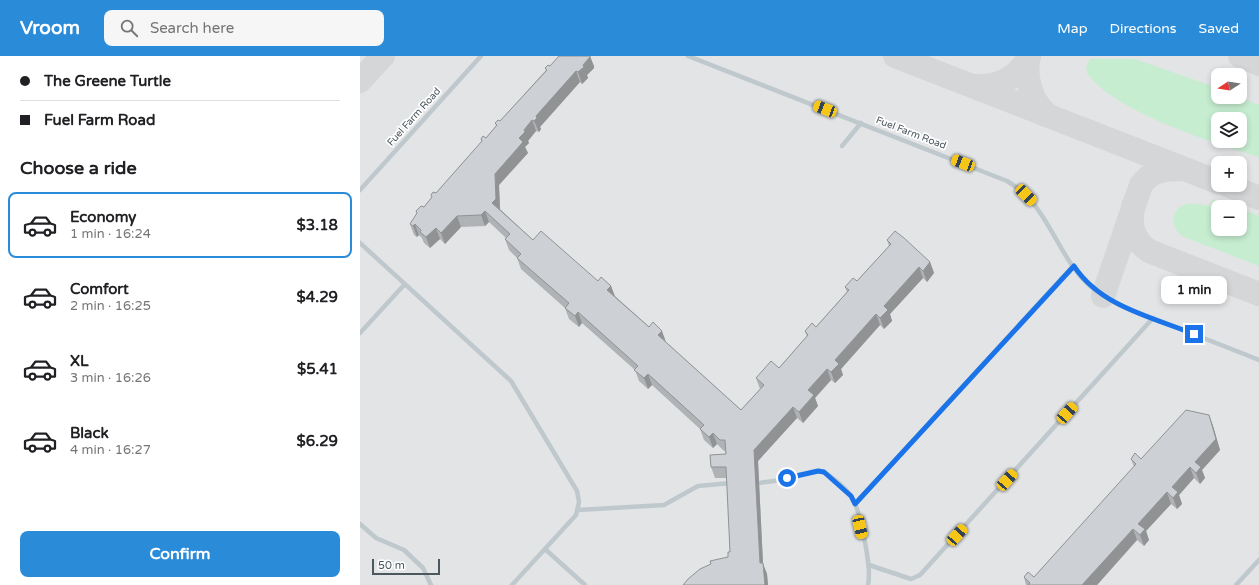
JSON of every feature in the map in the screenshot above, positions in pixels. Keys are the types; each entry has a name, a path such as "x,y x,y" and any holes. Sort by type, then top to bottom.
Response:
{"lane":[{"name":"Fuel Farm Road","path":"360,190 481,56"},
{"name":"Fuel Farm Road","path":"688,56 992,174 1013,185 1037,207 1074,266 1088,284 1106,298 1259,360"},
{"path":"842,146 861,123"},
{"path":"360,243 513,384 576,489 579,499 578,510 572,520 512,585"},
{"path":"855,504 1074,266"},
{"path":"360,333 404,285"},
{"path":"869,565 911,579 920,575 1153,318"},
{"path":"759,482 774,481 822,472 851,496 855,504 869,565 868,585"},
{"path":"578,510 664,504 698,486 730,483"},
{"path":"360,524 376,538 404,550 423,568 431,585"},
{"path":"546,549 584,585"},
{"path":"1236,585 1259,560"}],"shaded area":[{"path":"360,56 1259,56 1259,585 360,585"}],"green space":[{"path":"1090,59 1135,59 1211,86 1211,104 1247,104 1247,100 1259,105 1259,157 1232,148 1247,148 1247,112 1211,112 1211,141 1166,124 1119,101 1100,87 1087,73 1086,67"},
{"path":"1188,204 1210,206 1211,204 1211,236 1247,236 1247,211 1259,216 1259,266 1182,236 1178,232 1175,227 1174,217 1178,209"}],"building":[{"path":"559,56 590,57 583,65 584,67 578,72 576,71 536,116 537,118 534,121 532,120 524,130 525,132 519,138 523,142 495,174 496,199 492,203 533,240 541,231 598,281 601,277 611,286 607,290 649,327 653,322 662,331 658,335 741,410 764,385 756,378 771,361 779,368 808,335 805,331 812,323 816,327 849,290 845,287 853,278 857,281 891,244 887,240 895,231 930,262 923,271 919,267 884,306 888,310 880,318 876,314 835,360 839,364 831,372 827,369 808,390 814,395 799,412 793,407 754,450 760,563 763,563 765,585 683,585 700,569 711,564 710,561 728,557 728,552 730,552 726,467 711,467 710,455 726,454 725,440 720,440 713,433 709,437 700,429 704,425 648,374 644,378 634,370 638,366 578,312 575,316 565,308 569,303 517,258 521,254 505,239 510,234 485,211 481,215 457,216 441,233 436,228 426,237 420,232 421,230 415,224 413,226 410,224 417,213 416,211 421,206 424,207 432,197 431,195 433,192 436,193 482,141 481,139 483,136 486,138 497,125 495,123 498,120 500,121 547,70 545,68 548,65 550,66"},
{"path":"1186,410 1209,415 1216,439 1195,462 1201,467 1196,473 1190,467 1172,487 1178,492 1173,498 1167,492 1138,524 1145,529 1140,535 1133,529 1082,585 1028,585 1030,583 1024,577 1028,572 1034,577 1136,464 1131,459 1135,453 1141,459"}],"taxiway":[{"path":"360,81 383,56"},
{"path":"895,56 1211,179"},
{"path":"1029,56 1027,72 1030,88 1037,103 1047,115"},
{"path":"975,86 992,85 1007,80 1025,64 1029,56"},
{"path":"1240,56 1259,64"},
{"path":"1103,296 1141,185 1150,176 1159,171 1183,169"},
{"path":"1244,192 1259,198"},
{"path":"1133,206 1132,225 1134,231 1139,242 1149,251 1259,294"}],"route":[{"path":"787,478 818,471 824,472 851,496 855,504 1061,278 1074,266 1077,272 1088,284 1113,302 1194,334"}]}
